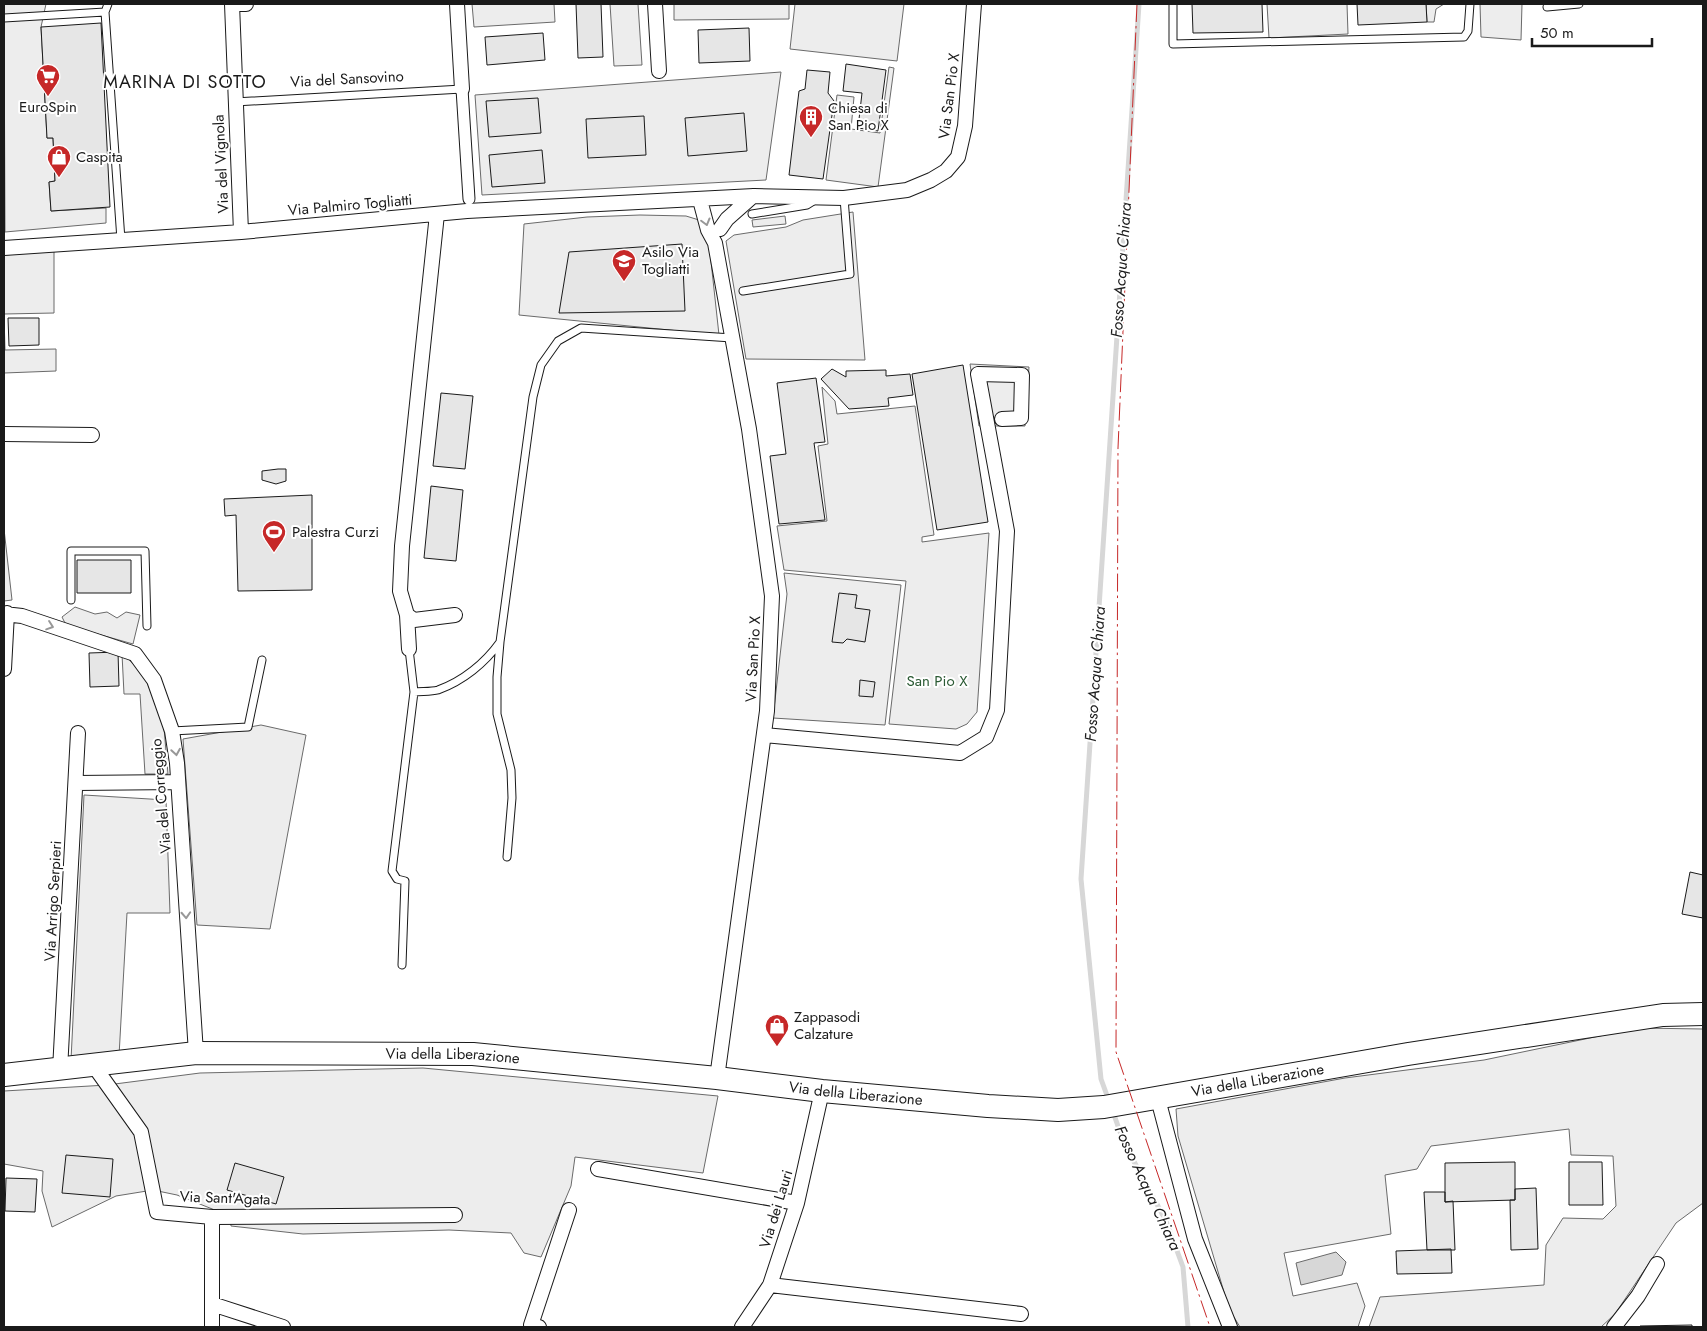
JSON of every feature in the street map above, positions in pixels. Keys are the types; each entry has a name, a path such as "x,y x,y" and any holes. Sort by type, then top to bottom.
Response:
{"main road":[{"name":"Via della Liberazione","path":"4,1075 196,1053 474,1054 718,1078 822,1091 1058,1110 1114,1106 1408,1054 1663,1015 1703,1014"}],"street":[{"name":"Via del Vignola","path":"241,232 234,102 232,4 246,4"},
{"path":"457,4 469,199"},
{"path":"655,4 660,71"},
{"name":"Via San Pio X","path":"718,1078 764,735 772,596 749,429 715,242 708,230 700,200 754,196 844,198 907,190 931,180 946,171 958,157 965,126 974,4"},
{"path":"715,242 720,229 727,219 754,196"},
{"path":"720,199 720,229"},
{"name":"Via Palmiro Togliatti","path":"4,248 241,232 437,214 700,200"},
{"path":"409,649 406,615 400,591 402,546 437,214"},
{"path":"764,735 960,753 986,737 997,710 1007,531 978,374 1022,375 1020,418 1002,419"},
{"path":"4,434 92,435"},
{"path":"4,669 6,614"},
{"name":"Via del Correggio","path":"6,614 136,654 154,680 172,731 178,782 196,1053"},
{"path":"406,615 414,620 455,615"},
{"name":"Via Arrigo Serpieri","path":"60,1070 78,733"},
{"path":"76,783 178,782"},
{"name":"Via Sant'Agata","path":"94,1066 141,1132 157,1212 212,1217 455,1215"},
{"name":"Via dei Lauri","path":"742,1327 770,1286 797,1204 822,1091"},
{"path":"1158,1099 1195,1239 1230,1327"},
{"path":"598,1169 797,1204"},
{"path":"539,1327 531,1325 569,1210"},
{"path":"212,1217 212,1327"},
{"path":"1614,1327 1638,1296 1657,1264"},
{"path":"770,1286 1021,1314"},
{"path":"212,1304 283,1327"}],"lane":[{"path":"108,4 105,12 121,240"},
{"path":"1173,4 1173,44 1464,37 1468,31 1470,4"},
{"path":"1548,7 1579,4"},
{"path":"4,18 105,12"},
{"name":"Via del Sansovino","path":"234,102 462,90"},
{"path":"752,214 807,205 817,198"},
{"path":"743,291 850,274 844,198"},
{"path":"507,857 512,780 497,714 497,677 533,397 541,365 558,341 581,328 732,338"},
{"path":"71,600 71,552 145,551 147,626"},
{"path":"414,692 437,690 470,673 492,653 500,642"},
{"path":"402,965 405,881 397,880 392,871 414,692 409,649"},
{"path":"172,731 248,727 262,660"}],"shaded area":[{"path":"4,4 46,4 41,27 47,138 53,138 55,181 49,182 51,211 106,208 106,223 5,232"},
{"path":"472,4 554,4 555,22 474,27"},
{"path":"610,4 638,4 642,65 614,66"},
{"path":"674,4 789,4 789,19 674,20"},
{"path":"795,4 904,4 897,61 790,49"},
{"path":"1267,4 1347,4 1348,34 1269,38"},
{"path":"1426,4 1444,4 1436,9 1434,22 1427,22"},
{"path":"1480,4 1522,4 1521,40 1481,37"},
{"path":"889,67 894,68 878,187 826,180 837,95 854,97 851,129 880,133"},
{"path":"781,72 766,180 482,195 475,95"},
{"path":"853,212 865,360 746,359 726,241 734,235 786,227 803,220"},
{"path":"686,216 699,220 709,243 719,335 519,315 524,224 587,217"},
{"path":"785,216 786,224 753,227 752,220"},
{"path":"54,251 54,313 4,314 4,255"},
{"path":"4,314 5,350 56,349 56,371 4,373"},
{"path":"970,364 1029,367 1025,426 979,426"},
{"name":"San Pio X","path":"822,387 835,401 837,414 915,406 934,535 922,537 922,542 989,533 977,712 967,724 956,729 889,724 906,581 784,570 777,526 827,521 818,446 828,444"},
{"path":"4,529 12,600 4,601"},
{"path":"784,573 901,585 885,725 773,718 787,594"},
{"path":"75,607 95,614 107,612 117,618 126,612 140,615 133,644 66,625 62,617"},
{"path":"122,654 141,670 152,693 164,728 168,774 145,774 140,694 124,694"},
{"path":"261,725 306,735 270,929 197,925 183,739"},
{"path":"84,795 166,800 170,913 127,913 119,1056 71,1060"},
{"path":"1638,1028 1703,1029 1703,1203 1676,1223 1615,1314 1601,1327 1369,1327 1380,1297 1544,1285 1546,1245 1563,1218 1603,1219 1616,1206 1613,1156 1571,1155 1569,1129 1431,1146 1417,1169 1385,1175 1391,1234 1284,1253 1293,1296 1357,1283 1365,1306 1358,1327 1240,1327 1229,1309 1178,1136 1176,1109 1345,1078 1484,1060"},
{"path":"423,1068 718,1096 703,1173 575,1157 571,1186 541,1257 524,1253 511,1233 449,1230 303,1234 231,1226 230,1216 177,1195 153,1190 116,1196 52,1227 42,1191 43,1171 4,1164 4,1091 107,1085 200,1073"},
{"path":"1336,1252 1346,1262 1342,1275 1301,1285 1296,1263"}],"building":[{"path":"576,4 601,4 603,57 578,58"},
{"path":"1192,4 1262,4 1263,32 1193,33"},
{"path":"1357,4 1426,4 1427,22 1358,25"},
{"path":"101,23 110,207 51,211 49,182 55,181 53,138 47,138 41,27"},
{"path":"749,28 750,61 699,63 698,30"},
{"path":"543,33 545,60 487,65 485,37"},
{"path":"846,64 886,70 878,131 858,128 862,93 843,91"},
{"name":"Chiesa di San Pio X","path":"807,70 830,72 828,93 834,101 823,179 789,175 799,91 805,89"},
{"path":"538,98 541,133 489,137 486,101"},
{"path":"744,113 747,151 688,156 685,118"},
{"path":"644,116 646,155 588,158 586,119"},
{"path":"542,150 545,183 492,187 489,155"},
{"name":"Asilo Via Togliatti","path":"682,244 685,311 559,313 569,252"},
{"path":"8,318 39,318 39,345 9,346"},
{"path":"963,365 988,522 937,530 912,374"},
{"path":"832,369 846,377 846,371 886,370 886,376 910,374 913,395 888,398 889,406 849,409 821,379"},
{"path":"816,378 825,442 814,443 825,520 779,524 770,456 786,454 777,383"},
{"path":"441,393 473,396 465,469 433,466"},
{"path":"286,469 286,481 276,484 262,480 262,471"},
{"path":"431,486 463,490 456,561 424,558"},
{"name":"Palestra Curzi","path":"312,495 312,590 238,591 236,515 225,516 224,499"},
{"path":"77,560 131,560 131,593 77,593"},
{"path":"839,593 857,595 855,608 870,610 865,642 847,639 843,643 832,642"},
{"path":"118,652 119,686 90,687 89,653"},
{"path":"860,680 875,682 873,697 859,696"},
{"path":"1690,872 1703,875 1703,918 1682,914"},
{"path":"66,1155 113,1159 110,1197 62,1193"},
{"path":"1515,1162 1515,1200 1445,1202 1445,1163"},
{"path":"1569,1162 1602,1162 1603,1205 1569,1205"},
{"path":"235,1163 284,1177 276,1204 227,1190"},
{"path":"6,1178 37,1179 35,1212 5,1211"},
{"path":"1536,1188 1538,1249 1511,1250 1510,1200 1515,1200 1515,1189"},
{"path":"1424,1192 1445,1192 1445,1202 1453,1201 1455,1250 1427,1250"},
{"path":"1451,1249 1452,1273 1397,1274 1396,1251"},
{"path":"1692,1325 1692,1327 1640,1327 1640,1326"}],"waterway":[{"name":"Fosso Acqua Chiara","path":"1109,1101 1101,1079 1081,879 1139,4"},
{"name":"Fosso Acqua Chiara","path":"1113,1112 1124,1143 1166,1221 1183,1267 1188,1327"}],"power":[{"path":"1137,4 1118,448 1116,1052 1210,1327"}],"place":[{"name":"EuroSpin","path":"48,97"},
{"name":"Chiesa di San Pio X","path":"811,138"},
{"name":"Caspita","path":"59,178"},
{"name":"Asilo Via Togliatti","path":"624,282"},
{"name":"Palestra Curzi","path":"274,553"},
{"name":"Zappasodi Calzature","path":"777,1047"}],"district":[{"name":"MARINA DI SOTTO","path":"185,82"}]}
